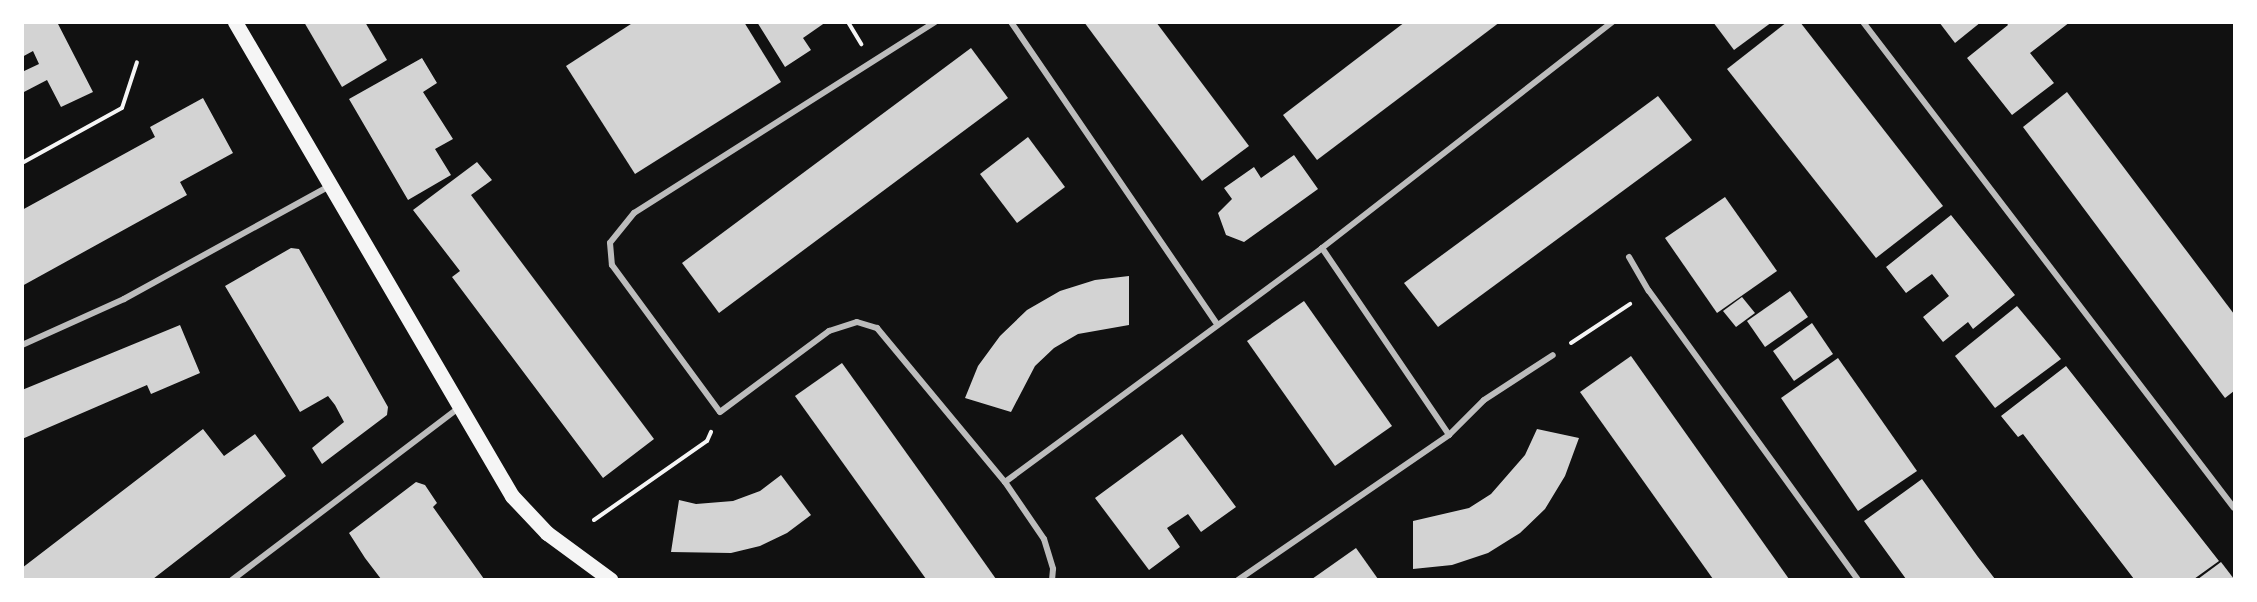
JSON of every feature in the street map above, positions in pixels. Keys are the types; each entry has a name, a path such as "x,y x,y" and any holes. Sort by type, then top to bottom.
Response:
{"main road":[{"path":"235,22 328,186 512,496 547,533 580,561 611,579"}],"street":[{"path":"935,22 634,213 609,243 612,265 720,412 829,331 857,322 877,328 1005,482 1044,539 1053,569 1052,579"},
{"path":"1011,22 1216,324"},
{"path":"1005,482 1216,324 1322,248 1612,22"},
{"path":"1863,22 2235,508"},
{"path":"22,345 124,298 328,186"},
{"path":"1322,248 1449,435"},
{"path":"1629,257 1649,291 1858,579"},
{"path":"1238,579 1449,435 1484,400 1553,355"},
{"path":"232,579 459,408"}],"path":[{"path":"22,163 122,108 137,62"},
{"path":"1553,355 1649,291"},
{"path":"594,520 707,441 720,412"}],"building":[{"path":"22,22 57,22 93,92 61,107 47,80 22,93 22,72 39,64 33,51 22,57"},
{"path":"304,22 365,22 387,60 342,87"},
{"path":"634,22 744,22 781,82 635,174 566,66"},
{"path":"757,22 826,22 803,38 811,50 785,67"},
{"path":"1084,22 1156,22 1249,146 1202,181"},
{"path":"1405,22 1500,22 1317,160 1283,115"},
{"path":"1713,22 1772,22 1734,50"},
{"path":"1787,22 1800,22 1943,206 1876,258 1727,69"},
{"path":"1939,22 1981,22 1955,43"},
{"path":"2006,22 2070,22 2030,53 2054,83 2012,115 1967,58 2008,25"},
{"path":"971,48 1008,98 719,313 682,263"},
{"path":"422,58 437,83 423,92 453,139 435,149 451,175 408,200 349,99"},
{"path":"2067,92 2234,314 2234,391 2225,398 2023,127"},
{"path":"1658,96 1692,140 1438,327 1404,283"},
{"path":"203,98 233,153 180,182 187,195 22,286 22,210 155,137 150,127"},
{"path":"1028,137 1065,187 1017,223 980,174"},
{"path":"1294,155 1318,189 1244,242 1226,235 1218,213 1232,199 1224,188 1254,167 1261,178"},
{"path":"477,162 492,180 471,195 654,439 603,478 452,277 460,271 413,210"},
{"path":"1725,197 1777,271 1717,313 1665,238"},
{"path":"1951,215 2015,295 1973,329 1968,322 1943,342 1923,317 1949,296 1932,274 1906,293 1886,267"},
{"path":"291,248 299,249 388,407 387,415 322,464 312,448 344,422 335,405 328,396 300,412 225,286"},
{"path":"1129,276 1129,325 1078,334 1054,348 1035,366 1011,412 965,398 978,366 1000,336 1027,310 1060,291 1095,280"},
{"path":"1790,291 1808,317 1765,347 1747,321"},
{"path":"1742,297 1755,313 1736,327 1723,311"},
{"path":"1304,301 1392,426 1335,466 1247,341"},
{"path":"2017,306 2061,359 1995,408 1955,356"},
{"path":"1812,323 1833,354 1794,381 1773,351"},
{"path":"180,325 200,373 151,394 147,385 22,439 22,390"},
{"path":"1631,356 1789,579 1713,579 1580,392"},
{"path":"1838,358 1917,471 1858,511 1781,398"},
{"path":"842,363 996,579 926,579 795,396"},
{"path":"2066,366 2219,561 2194,579 2134,579 2023,434 2018,437 2001,416"},
{"path":"203,429 224,456 255,434 286,476 153,579 22,579 22,568"},
{"path":"1537,429 1579,438 1565,476 1545,509 1520,533 1488,553 1452,565 1413,569 1413,521 1469,508 1491,494 1525,455"},
{"path":"1182,434 1236,507 1201,532 1188,514 1167,528 1180,547 1149,570 1095,498"},
{"path":"781,475 811,515 787,533 760,546 731,553 671,552 679,500 696,504 733,501 760,491"},
{"path":"1922,479 1995,579 1906,579 1864,521"},
{"path":"416,482 425,485 437,503 433,507 484,579 381,579 365,558 349,533"},
{"path":"1356,548 1378,579 1312,579"},
{"path":"2221,562 2234,579 2198,579"}]}
